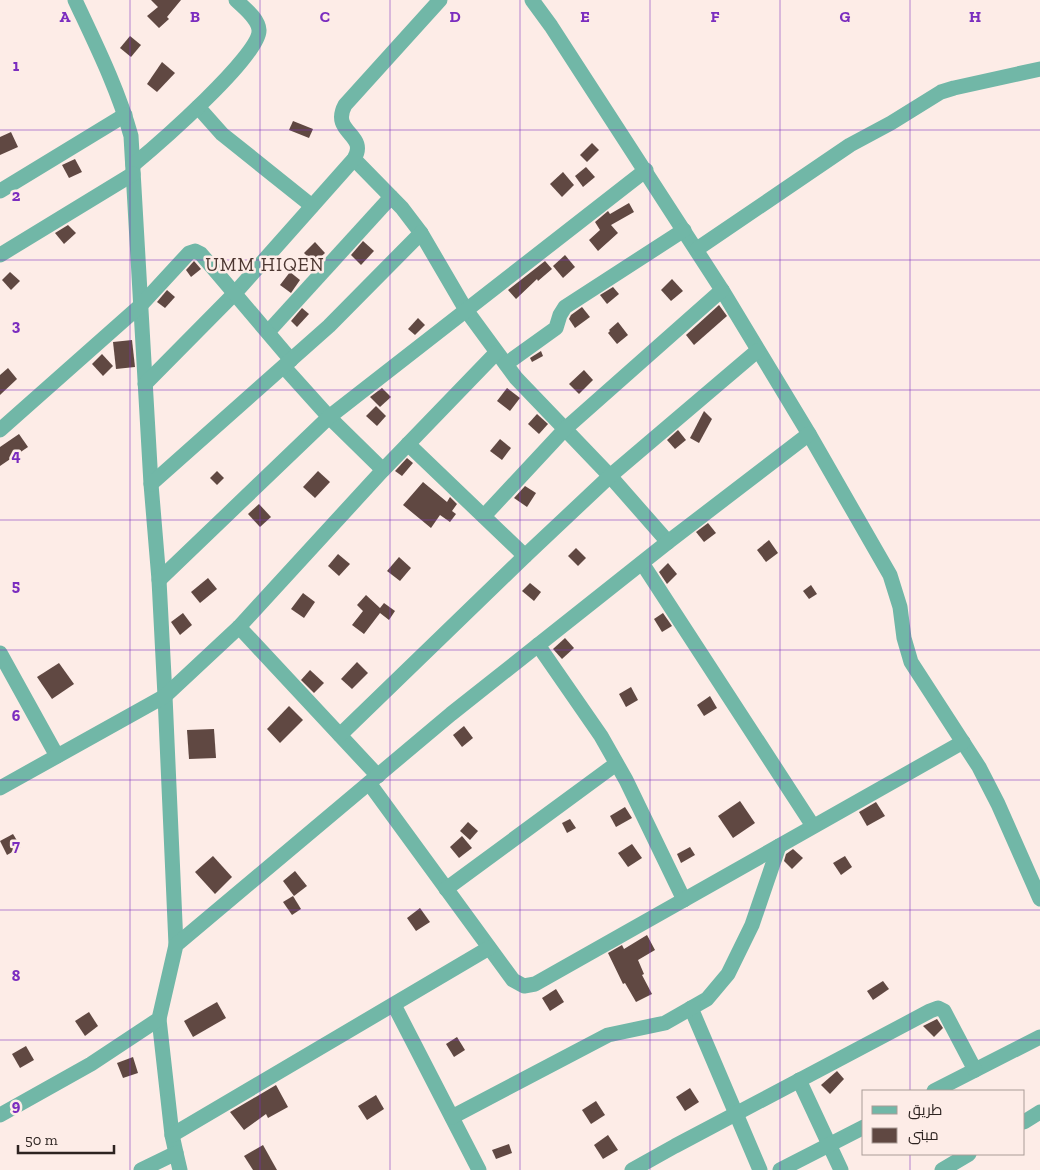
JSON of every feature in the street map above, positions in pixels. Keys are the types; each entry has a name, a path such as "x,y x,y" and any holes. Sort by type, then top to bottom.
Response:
{"street":[{"path":"75,0 108,69 131,136 151,484 159,580 176,945 159,1019 172,1135 180,1170"},
{"path":"0,255 133,170 198,107 250,52 259,36 259,28 254,17 236,0"},
{"path":"145,384 235,293 354,159 359,151 358,143 347,132 341,120 345,105 440,0"},
{"path":"532,0 552,26 697,249 809,434 890,575 900,607 904,638 911,662 963,742 998,804 1040,899"},
{"path":"697,249 850,145 891,123 941,92 1040,69"},
{"path":"198,107 222,134 312,206"},
{"path":"0,191 125,115"},
{"path":"354,159 402,208 421,233 466,310 501,359 610,476 668,542"},
{"path":"159,580 329,417 646,170"},
{"path":"268,332 391,197"},
{"path":"0,788 165,696 239,627 408,444 501,359 556,328 565,308 684,230"},
{"path":"151,484 329,326 421,233"},
{"path":"0,430 141,305 189,252 195,251 201,254 268,332 288,363 329,417 383,470"},
{"path":"484,516 565,429 722,290"},
{"path":"340,735 610,476 758,351"},
{"path":"176,945 451,714 642,562 809,434"},
{"path":"408,444 525,556"},
{"path":"642,562 813,826"},
{"path":"239,627 340,735 373,779 446,889 489,948 513,980 524,986 535,984 963,742"},
{"path":"538,645 601,736 684,900"},
{"path":"0,653 56,756"},
{"path":"446,889 616,764"},
{"path":"452,1117 608,1035 665,1022 707,999 728,974 752,925 779,846"},
{"path":"172,1135 489,948"},
{"path":"394,1005 479,1170"},
{"path":"691,1008 760,1170"},
{"path":"632,1170 938,1008 944,1011 975,1070"},
{"path":"0,1115 91,1064 159,1019"},
{"path":"936,1090 1040,1037"},
{"path":"799,1080 828,1145 842,1170"},
{"path":"1025,1121 1040,1112"},
{"path":"780,1170 862,1128"},
{"path":"141,1170 176,1153"},
{"path":"942,1170 967,1155"}],"building":[{"path":"151,0 181,0 167,17 169,19 159,28 147,16 158,7"},
{"path":"130,36 141,45 131,57 120,48"},
{"path":"162,62 175,73 157,92 147,84"},
{"path":"293,121 313,129 309,138 289,130"},
{"path":"11,132 18,147 0,155 0,137"},
{"path":"592,143 599,150 587,162 580,155"},
{"path":"75,159 82,172 69,178 62,165"},
{"path":"586,167 595,177 583,187 575,176"},
{"path":"563,172 574,185 562,197 550,184"},
{"path":"629,203 634,212 611,225 618,233 598,251 589,240 600,230 595,222 608,211 610,214"},
{"path":"68,225 76,233 64,244 55,233"},
{"path":"363,241 374,251 361,265 351,255"},
{"path":"315,242 325,253 314,263 304,253"},
{"path":"565,255 575,267 563,278 553,266"},
{"path":"194,261 201,269 191,277 186,270"},
{"path":"545,261 552,269 538,281 537,279 516,299 508,290"},
{"path":"10,272 20,281 11,290 2,280"},
{"path":"290,272 300,280 291,293 280,285"},
{"path":"672,279 683,291 671,301 661,290"},
{"path":"613,287 619,294 607,304 600,295"},
{"path":"167,290 175,297 165,308 157,302"},
{"path":"719,305 727,316 694,345 686,335"},
{"path":"582,307 590,317 575,328 569,319 571,315"},
{"path":"302,308 309,314 297,327 291,321"},
{"path":"418,318 425,325 415,335 408,329"},
{"path":"618,322 628,335 617,344 608,333"},
{"path":"132,340 135,367 116,369 113,342"},
{"path":"541,351 543,356 532,362 530,358"},
{"path":"102,354 113,366 103,376 92,364"},
{"path":"8,368 17,379 0,395 0,375"},
{"path":"584,370 593,380 579,394 569,384"},
{"path":"382,388 391,397 380,407 370,397"},
{"path":"507,388 520,398 510,411 497,401"},
{"path":"376,406 386,416 377,426 366,416"},
{"path":"704,411 712,419 699,443 690,438"},
{"path":"537,414 548,424 539,434 528,424"},
{"path":"678,430 686,440 675,449 667,440"},
{"path":"19,434 28,447 0,466 0,447"},
{"path":"500,439 511,448 502,460 490,451"},
{"path":"407,458 413,463 402,476 395,471"},
{"path":"217,471 224,478 217,485 210,478"},
{"path":"318,471 330,482 315,498 303,487"},
{"path":"423,482 447,502 450,497 457,504 452,511 456,514 450,522 440,515 431,528 403,505"},
{"path":"525,486 536,493 527,507 514,498"},
{"path":"259,504 271,517 260,527 248,514"},
{"path":"708,523 716,533 704,542 696,532"},
{"path":"769,540 778,553 766,562 757,550"},
{"path":"576,548 586,558 578,566 568,556"},
{"path":"338,554 350,564 339,576 328,566"},
{"path":"399,557 411,568 400,581 387,571"},
{"path":"668,563 677,574 667,584 659,572"},
{"path":"208,578 217,589 200,603 191,592"},
{"path":"530,583 541,592 534,601 522,591"},
{"path":"811,585 817,594 809,599 803,591"},
{"path":"303,593 315,602 304,618 291,609"},
{"path":"366,595 380,608 384,603 395,611 389,620 380,613 364,634 352,625 363,611 357,605"},
{"path":"183,613 192,625 180,635 171,622"},
{"path":"663,613 672,626 662,632 654,619"},
{"path":"565,638 574,648 562,659 553,649"},
{"path":"357,662 368,673 352,689 341,679"},
{"path":"59,663 74,684 52,699 37,677"},
{"path":"310,670 324,683 314,693 301,680"},
{"path":"631,687 638,700 626,707 619,694"},
{"path":"710,696 717,708 704,716 697,705"},
{"path":"289,706 303,720 280,743 267,729"},
{"path":"464,726 473,738 462,747 453,735"},
{"path":"214,729 216,758 189,759 187,730"},
{"path":"740,801 755,823 733,838 718,816"},
{"path":"876,802 885,816 867,826 859,812"},
{"path":"625,807 632,818 616,827 610,816"},
{"path":"570,819 576,828 567,833 562,823"},
{"path":"468,822 478,831 470,840 460,831"},
{"path":"13,834 21,847 7,855 0,841"},
{"path":"462,836 472,848 459,858 450,847"},
{"path":"632,844 642,858 628,867 618,853"},
{"path":"690,847 695,855 681,863 677,854"},
{"path":"793,849 803,858 792,869 784,861 786,854"},
{"path":"213,856 232,877 215,894 195,872"},
{"path":"845,856 852,867 841,875 833,863"},
{"path":"295,871 307,886 294,896 283,881"},
{"path":"293,896 301,909 292,915 283,902"},
{"path":"420,908 430,922 416,931 407,918"},
{"path":"647,935 655,950 638,960 644,974 642,975 652,994 636,1002 625,983 623,984 608,953 622,945 624,949"},
{"path":"883,981 889,989 873,1000 867,991"},
{"path":"556,989 564,1002 550,1011 542,998"},
{"path":"217,1002 226,1018 193,1037 184,1021"},
{"path":"89,1012 98,1026 85,1036 75,1021"},
{"path":"937,1019 943,1028 934,1037 923,1026"},
{"path":"457,1037 465,1050 454,1057 446,1044"},
{"path":"26,1046 34,1060 20,1068 12,1054"},
{"path":"133,1057 138,1073 123,1078 117,1063"},
{"path":"837,1071 844,1079 830,1094 821,1085"},
{"path":"276,1085 288,1107 268,1118 266,1114 244,1130 230,1112"},
{"path":"690,1088 699,1102 685,1111 676,1097"},
{"path":"376,1095 384,1109 367,1120 358,1106"},
{"path":"596,1101 605,1115 591,1124 582,1110"},
{"path":"608,1135 618,1150 603,1159 594,1145"},
{"path":"509,1144 512,1153 496,1159 492,1150"},
{"path":"263,1145 277,1170 253,1170 244,1156"}],"district":[{"name":"UMM HIQEN","path":"265,264"}]}
